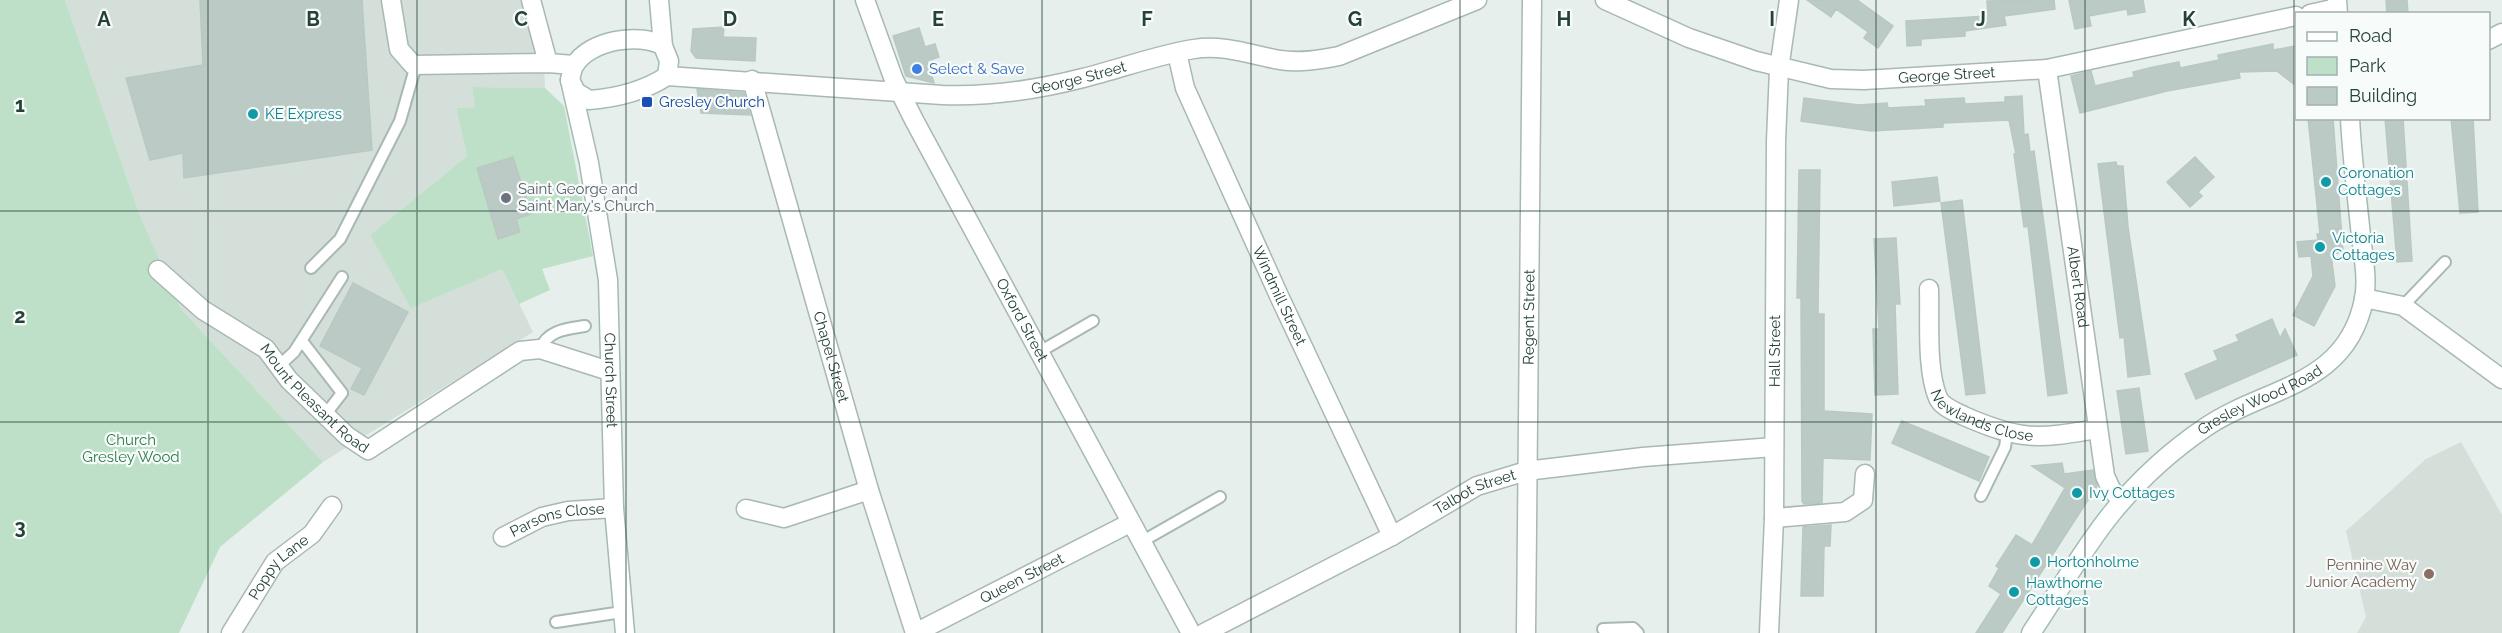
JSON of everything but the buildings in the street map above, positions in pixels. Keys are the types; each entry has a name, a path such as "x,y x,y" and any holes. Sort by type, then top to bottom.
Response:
{"street":[{"path":"391,0 399,49 413,65 548,63 572,73"},
{"path":"531,0 548,63"},
{"path":"572,73 576,92 589,100 606,99 654,85 667,76 669,61 663,46 659,0"},
{"name":"Oxford Street","path":"865,0 900,92 1191,633"},
{"name":"George Street","path":"667,76 975,96 1034,90 1196,48 1220,48 1282,60 1322,59 1339,56 1477,0"},
{"name":"Regent Street","path":"1526,633 1532,0"},
{"name":"George Street","path":"1605,0 1689,38 1779,69 1832,79 1864,80 2046,69 2295,16"},
{"name":"Hall Street","path":"1769,633 1774,518 1776,141 1779,69 1789,0"},
{"path":"2318,12 2337,7"},
{"path":"572,73 607,43 625,39 651,39 663,46"},
{"name":"Windmill Street","path":"1177,53 1185,88 1280,298 1392,536"},
{"name":"Albert Road","path":"2046,69 2105,476 2111,489 2122,501"},
{"name":"Church Street","path":"572,73 608,280 614,508 625,633"},
{"name":"Chapel Street","path":"752,80 869,490 915,633"},
{"path":"581,129 593,108 606,99"},
{"name":"Gresley Wood Road","path":"2031,633 2122,501 2206,427 2291,388 2314,374 2344,344 2355,326 2364,298 2364,265 2350,120"},
{"name":"Mount Pleasant Road","path":"158,270 203,310 266,349 325,415 347,436 368,450 520,351 540,349"},
{"name":"Newlands Close","path":"1929,289 1933,375 1939,400 1952,410 2007,433 2038,436 2097,429"},
{"path":"2364,298 2403,306 2502,379"},
{"path":"540,349 609,371"},
{"name":"Talbot Street","path":"1204,633 1392,536 1477,486 1526,471 1643,457 1774,447"},
{"path":"1774,518 1845,512 1863,500 1865,474"},
{"path":"746,509 784,518 869,490"},
{"name":"Poppy Lane","path":"231,633 275,562 312,534 332,506"},
{"name":"Parsons Close","path":"503,537 542,517 568,511 614,508"},
{"name":"Queen Street","path":"915,633 1130,523"}],"lane":[{"path":"310,268 340,239 400,121 416,65"},
{"path":"2403,306 2445,262"},
{"path":"279,366 302,341 342,278"},
{"path":"1041,351 1093,321"},
{"path":"540,349 544,339 558,330 585,326"},
{"path":"302,341 342,393 325,415"},
{"path":"1981,496 2006,447 2007,433"},
{"path":"1141,542 1220,497"},
{"path":"556,622 622,612"},
{"path":"1603,629 1633,628 1638,633"}],"shaded area":[{"path":"65,0 536,0 543,41 545,88 472,87 475,107 456,108 467,156 370,235 502,269 533,332 323,462 181,309 139,213"},
{"name":"Pennine Way Junior Academy","path":"2461,442 2502,515 2502,633 2357,633 2366,617 2346,531 2426,459"}],"green space":[{"name":"Church Gresley Wood","path":"0,0 65,0 139,213 181,309 323,462 220,547 179,633 0,633"},
{"path":"472,87 545,88 564,106 593,256 542,269 550,290 519,304 502,269 411,308 370,235 467,156 456,108 475,107"}],"place":[{"name":"Select & Save","path":"917,69"},
{"name":"Gresley Church","path":"647,102"},
{"name":"KE Express","path":"253,114"},
{"name":"Coronation Cottages","path":"2326,182"},
{"name":"Saint George and Saint Mary's Church","path":"506,198"},
{"name":"Victoria Cottages","path":"2320,247"},
{"name":"Ivy Cottages","path":"2077,493"},
{"name":"Hortonholme","path":"2035,562"},
{"name":"Pennine Way Junior Academy","path":"2429,574"},
{"name":"Hawthorne Cottages","path":"2014,592"}]}
